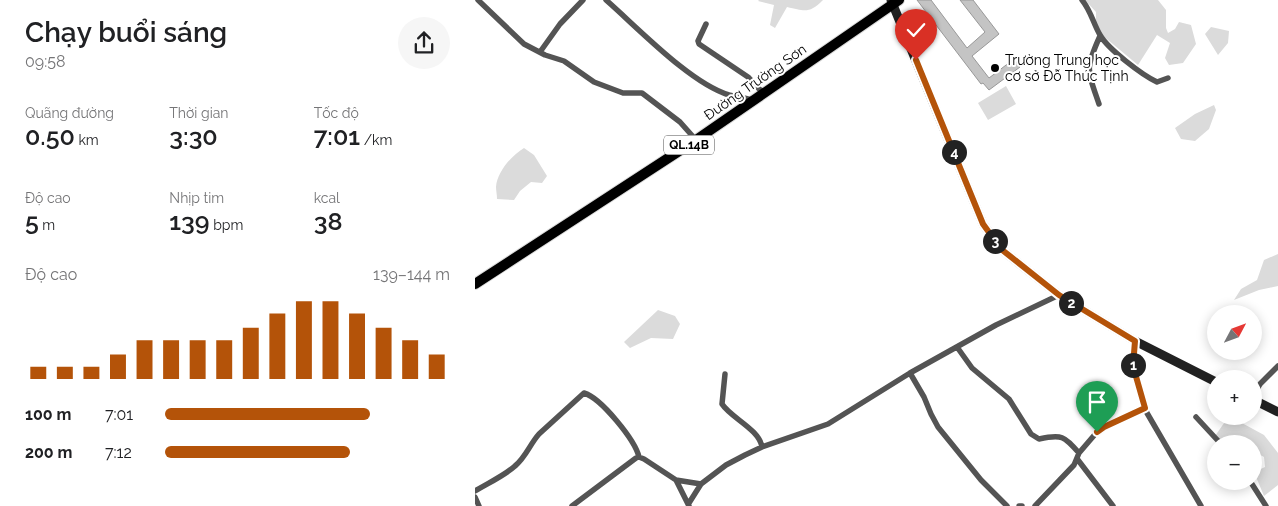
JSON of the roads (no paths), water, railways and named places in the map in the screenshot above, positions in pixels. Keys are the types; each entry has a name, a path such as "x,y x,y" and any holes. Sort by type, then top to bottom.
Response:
{"highway":[{"name":"Đường Trường Sơn","path":"475,284 696,140 894,2"}],"street":[{"path":"478,0 524,44 564,61 594,82 623,94 642,93 681,122 696,140"},
{"path":"540,52 560,24 583,0"},
{"path":"606,0 675,61 700,80 728,95 752,100"},
{"path":"1082,0 1091,12 1100,36 1113,49 1145,76 1157,82 1168,78"},
{"path":"894,2 983,224 1001,249 1059,295 1135,341 1207,377"},
{"path":"706,24 698,41 699,44 743,73 763,93"},
{"path":"1099,104 1089,75 1088,66 1100,36"},
{"path":"689,504 701,484 726,465 762,447 828,424 910,373 996,325 1059,295"},
{"path":"1135,341 1133,366 1145,408 1201,506"},
{"path":"957,347 972,368 1009,399 1031,434 1039,439 1055,435 1065,439 1113,506"},
{"path":"1262,381 1278,366"},
{"path":"910,373 938,427 981,480 1007,506"},
{"path":"725,374 722,404 756,436 762,447"},
{"path":"475,491 516,466 539,434 584,393 600,404 628,434 639,457 676,480 701,484"},
{"path":"1262,404 1278,412"},
{"path":"1035,506 1067,474 1097,432 1145,408"},
{"path":"1196,417 1213,435"},
{"path":"572,506 631,460 639,457"},
{"path":"676,480 689,504"},
{"path":"1255,490 1266,506"},
{"path":"475,497 479,506"}],"place":[{"name":"Trường Trung học cơ sở Đỗ Thúc Tịnh","path":"995,68"}]}
